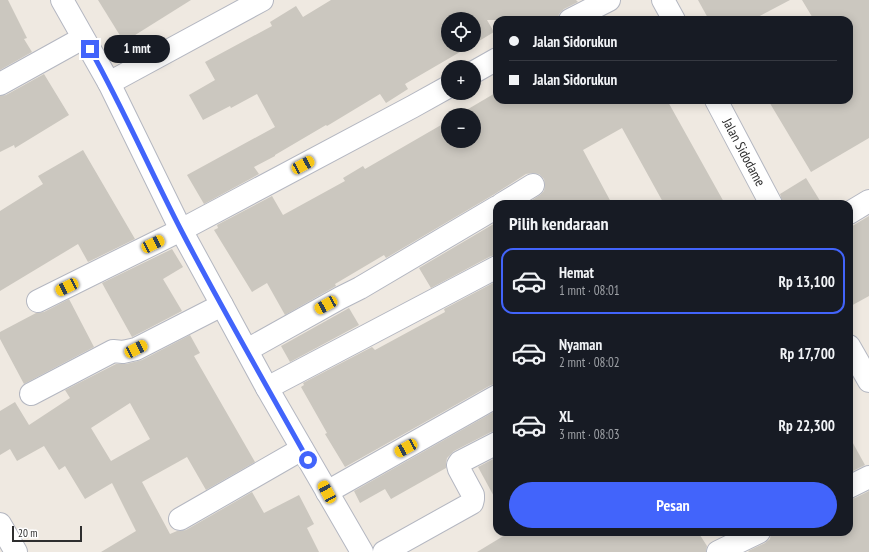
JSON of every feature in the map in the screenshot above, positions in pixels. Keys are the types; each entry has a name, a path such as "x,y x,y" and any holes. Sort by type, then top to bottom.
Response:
{"street":[{"path":"62,0 109,83 181,230 267,388 362,552"},
{"path":"109,83 262,0"},
{"path":"578,16 609,0"},
{"path":"663,0 672,16"},
{"path":"0,84 83,38"},
{"path":"481,68 493,61"},
{"path":"38,301 181,230 441,91"},
{"name":"Jalan Sidodame","path":"718,104 769,200"},
{"path":"509,200 534,185"},
{"path":"853,211 869,201"},
{"path":"247,350 360,288 493,209"},
{"path":"267,388 493,269"},
{"path":"31,394 113,351 123,352 136,349 222,305"},
{"path":"853,353 869,380"},
{"path":"327,492 493,398"},
{"path":"384,552 472,503 473,495 458,466 460,462 493,445"},
{"path":"180,519 302,449"},
{"path":"853,485 869,478"},
{"path":"0,524 16,552"},
{"path":"718,552 751,536"}],"building":[{"path":"0,0 8,0 27,38 24,39 32,52 0,70"},
{"path":"98,0 191,0 124,42"},
{"path":"331,0 576,0 578,2 564,9 559,16 493,16 493,20 487,20 493,33 481,40 481,12 441,12 441,52 460,52 446,60 441,60 441,63 405,84 408,89 386,103 380,94 254,167 259,174 204,204 187,175 275,127 257,94 231,108 230,106 203,120 189,95 215,80 205,62 272,26 270,22 296,6 303,17"},
{"path":"698,0 790,0 760,16 707,16"},
{"path":"802,0 869,0 869,138 811,172 770,104 853,104 853,16 812,16"},
{"path":"44,74 69,115 15,148 14,145 0,152 0,96 6,95"},
{"path":"493,94 493,104 669,104 723,200 662,200 622,128 583,150 610,200 532,200 544,191 544,179 539,174 526,174 386,258 384,255 335,284 336,286 285,315 267,283 252,292 214,230 218,228 217,225 272,196 283,215 345,181 343,178 363,166 365,169 441,125 441,148 481,148 481,108 470,108"},
{"path":"83,150 135,239 88,262 78,244 0,291 0,211 43,184 38,176"},
{"path":"806,178 820,200 782,200 780,194"},
{"path":"869,216 869,296 853,305 853,226"},
{"path":"493,224 493,256 431,288 419,268"},
{"path":"172,249 183,267 163,279 182,311 132,337 102,283"},
{"path":"493,283 493,385 345,467 325,434 327,433 301,387 304,385 303,383 372,347 375,350 445,312 444,309"},
{"path":"69,299 94,347 24,384 0,339 0,332 36,313 44,312"},
{"path":"349,308 359,325 290,362 281,346"},
{"path":"190,335 200,353 194,356 255,462 206,490 187,457 142,482 170,534 177,531 186,530 252,492 264,513 299,495 314,524 307,528 319,552 101,552 136,531 112,483 85,499 65,466 59,470 44,446 17,461 10,449 0,455 0,411 15,402 29,425 70,398 65,390 116,364 126,364 142,360","holes":["130,403 150,439 111,461 91,428"]},
{"path":"493,412 493,432 454,451 447,458 446,468 391,499 385,489 360,503 354,491"},
{"path":"853,443 865,465 853,471"},
{"path":"493,459 493,495 478,467"},
{"path":"869,491 869,552 748,551 765,543 770,539 770,536 853,536 853,498"},
{"path":"503,536 701,536 707,546 706,552 477,552"}],"route":[{"path":"90,49 109,83 181,230 308,460"}]}
